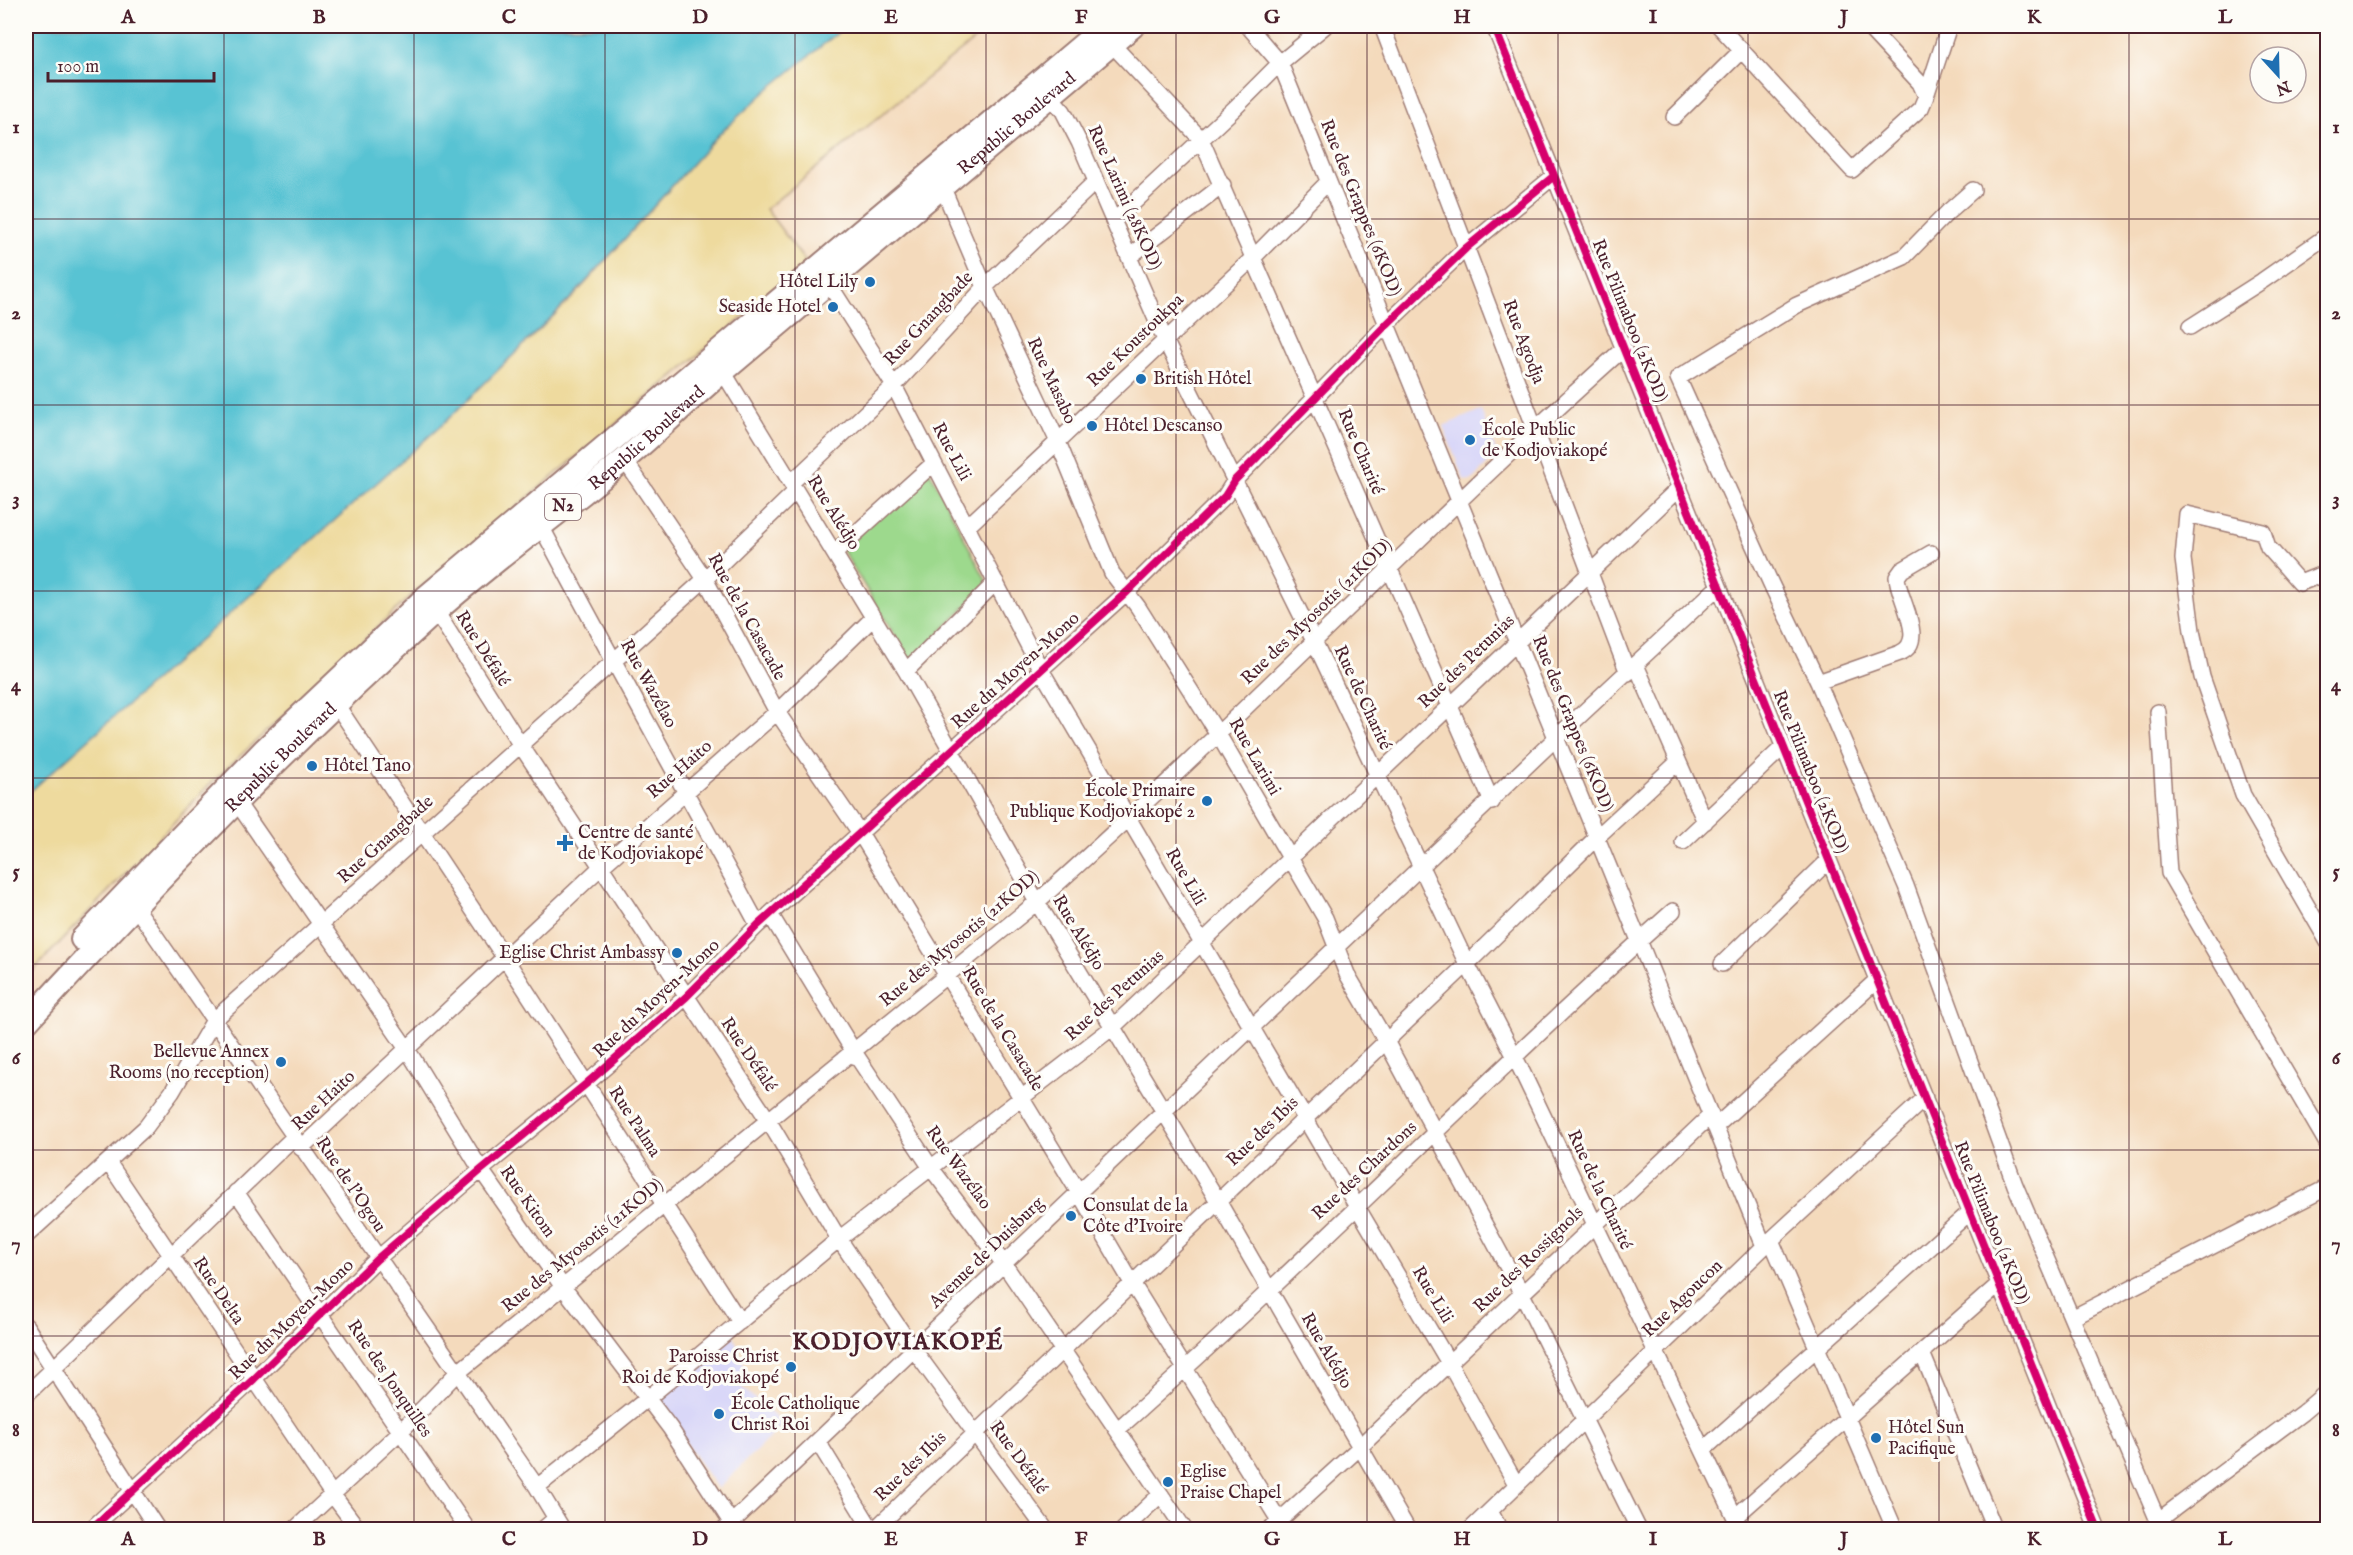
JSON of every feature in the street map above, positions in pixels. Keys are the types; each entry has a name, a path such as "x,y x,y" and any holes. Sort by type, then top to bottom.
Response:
{"highway":[{"name":"Republic Boulevard","path":"26,1001 129,899 236,801 336,704 431,604 624,459 718,364 829,284 942,186 1105,33 1133,26"},
{"name":"Republic Boulevard","path":"26,1023 129,899 304,710 1043,90"}],"street":[{"name":"Rue des Grappes (6KOD)","path":"1248,26 1280,63 1713,1121 1767,1243 1817,1347 1895,1530"},
{"path":"1114,221 1280,63 1325,26"},
{"name":"Rue Agodja","path":"1382,26 1589,572 1632,669 1705,822"},
{"name":"Rue Pilimaboo (2KOD)","path":"1494,26 2098,1530"},
{"path":"1719,26 1852,170 1921,108 1949,26"},
{"path":"1866,26 1920,83 1926,96"},
{"name":"Rue Charité","path":"1105,33 1201,139 1492,802"},
{"path":"1674,117 1742,50"},
{"name":"Rue Larimi (28KOD)","path":"1043,90 1063,111 1114,221 1165,340 1235,480"},
{"name":"Rue du Moyen-Mono","path":"90,1530 254,1379 377,1259 686,997 758,925 1040,668 1127,592 1226,496 1235,480 1387,324 1466,248 1554,176"},
{"name":"Rue Gnangbade","path":"26,1236 146,1127 161,1109 214,1020 705,579 894,386 985,287 1096,182"},
{"name":"Rue Koustoukpa","path":"968,526 1254,257 1328,182"},
{"path":"1129,257 1223,185"},
{"name":"Rue Masabo","path":"942,186 985,287 1058,442 1112,573 1127,592"},
{"path":"1972,190 1904,257 1797,305 1678,378 1767,576 1818,682 1906,886 2015,1185 2161,1525 2328,1391"},
{"path":"2190,327 2328,235"},
{"name":"Rue Lili","path":"829,284 894,386 1040,668 1449,1363 1516,1484"},
{"name":"Rue des Myosotis (21KOD)","path":"294,1530 401,1431 456,1374 1037,902 1129,820 1535,428 1623,349"},
{"name":"Rue Alédjo","path":"718,364 906,671 1037,902 1218,1202 1408,1530"},
{"name":"Rue de la Casacade","path":"624,459 705,579 777,712 860,833 947,974 1021,1100 1185,1368 1277,1526"},
{"path":"834,553 934,463"},
{"name":"Rue de Charité","path":"1235,480 1422,868"},
{"name":"Rue des Petunias","path":"537,1487 839,1239 1113,1028 1589,572 1680,488"},
{"path":"2328,572 2300,583 2268,548 2263,532 2187,514 2183,559 2192,631 2202,677 2244,795 2328,942"},
{"name":"Rue Wazélao","path":"540,524 758,925"},
{"path":"1818,682 1907,649 1913,636 1897,577 1902,570 1931,553"},
{"path":"906,671 996,582"},
{"name":"Avenue de Duisburg","path":"730,1527 1078,1191 1719,586"},
{"name":"Rue Larimi","path":"1127,592 1218,734 1333,933 1347,974 1386,1041 1522,1294 1639,1530"},
{"name":"Rue Défalé","path":"431,604 520,744 768,1120 839,1239 914,1350 1046,1530"},
{"name":"Rue Haito","path":"26,1395 236,1192 298,1143 407,1049 686,790 777,712 874,617"},
{"name":"Rue Palma","path":"336,704 505,958 740,1322"},
{"path":"2158,712 2169,873 2328,1144"},
{"path":"1683,842 1783,747"},
{"name":"Rue des Ibis","path":"873,1530 1678,762"},
{"name":"Rue Kitom","path":"236,801 407,1049 481,1170 563,1287 648,1398 693,1462 730,1527"},
{"path":"1722,964 1829,860"},
{"name":"Rue de la Charité","path":"1422,868 1738,1523"},
{"name":"Rue de l'Ogou","path":"129,899 456,1374 537,1487 559,1524"},
{"name":"Rue des Chardons","path":"1118,1429 1673,911"},
{"name":"Rue Wazélao","path":"770,914 854,1052 932,1168 1004,1264 1185,1530"},
{"name":"Rue des Rossignols","path":"1277,1526 1594,1224 1877,980"},
{"name":"Rue Agoucon","path":"1470,1530 1767,1243 1925,1098"},
{"name":"Rue Delta","path":"108,1162 332,1494 359,1530"},
{"path":"2072,1318 2328,1187"},
{"name":"Rue des Jonquilles","path":"236,1192 322,1314 468,1530"},
{"path":"1703,1450 1970,1212"},
{"path":"1738,1523 1848,1418 1999,1284"},
{"path":"26,1326 158,1530"},
{"path":"1922,1353 1995,1530"},
{"path":"818,1442 873,1530"},
{"path":"1123,1530 1160,1495"},
{"path":"1490,1510 1500,1530"},
{"path":"26,1523 30,1530"},
{"path":"542,1530 559,1524"}],"shaded area":[{"name":"École Public de Kodjoviakopé","path":"1481,410 1497,454 1471,481 1464,480 1443,426"},
{"name":"École Catholique Christ Roi","path":"732,1331 747,1373 735,1381 783,1424 718,1489 659,1404 660,1398"}],"green space":[{"path":"929,470 988,584 911,662 842,549"}],"sand":[{"path":"846,26 991,26 766,209 807,264 416,591 210,784 26,978 26,795 445,422 574,296 718,135 767,90"}],"water":[{"path":"26,26 846,26 767,90 718,135 574,295 445,422 26,795"}],"cycle path":[{"path":"1494,26 2098,1530"},
{"path":"90,1530 254,1379 377,1259 686,997 758,925 1127,592 1225,496 1235,480 1387,324 1466,248 1554,176"}],"place":[{"name":"Hôtel Lily","path":"870,282"},
{"name":"Seaside Hotel","path":"833,307"},
{"name":"British Hôtel","path":"1141,379"},
{"name":"Hôtel Descanso","path":"1092,426"},
{"name":"École Public de Kodjoviakopé","path":"1470,440"},
{"name":"Hôtel Tano","path":"312,766"},
{"name":"École Primaire Publique Kodjoviakopé 2","path":"1207,801"},
{"name":"Centre de santé de Kodjoviakopé","path":"565,843"},
{"name":"Eglise Christ Ambassy","path":"677,953"},
{"name":"Bellevue Annex Rooms (no reception)","path":"281,1062"},
{"name":"Consulat de la Côte d’Ivoire","path":"1071,1216"},
{"name":"Paroisse Christ Roi de Kodjoviakopé","path":"791,1367"},
{"name":"École Catholique Christ Roi","path":"719,1414"},
{"name":"Hôtel Sun Pacifique","path":"1876,1438"},
{"name":"Eglise Praise Chapel","path":"1168,1482"}],"district":[{"name":"KODJOVIAKOPÉ","path":"898,1342"}]}
